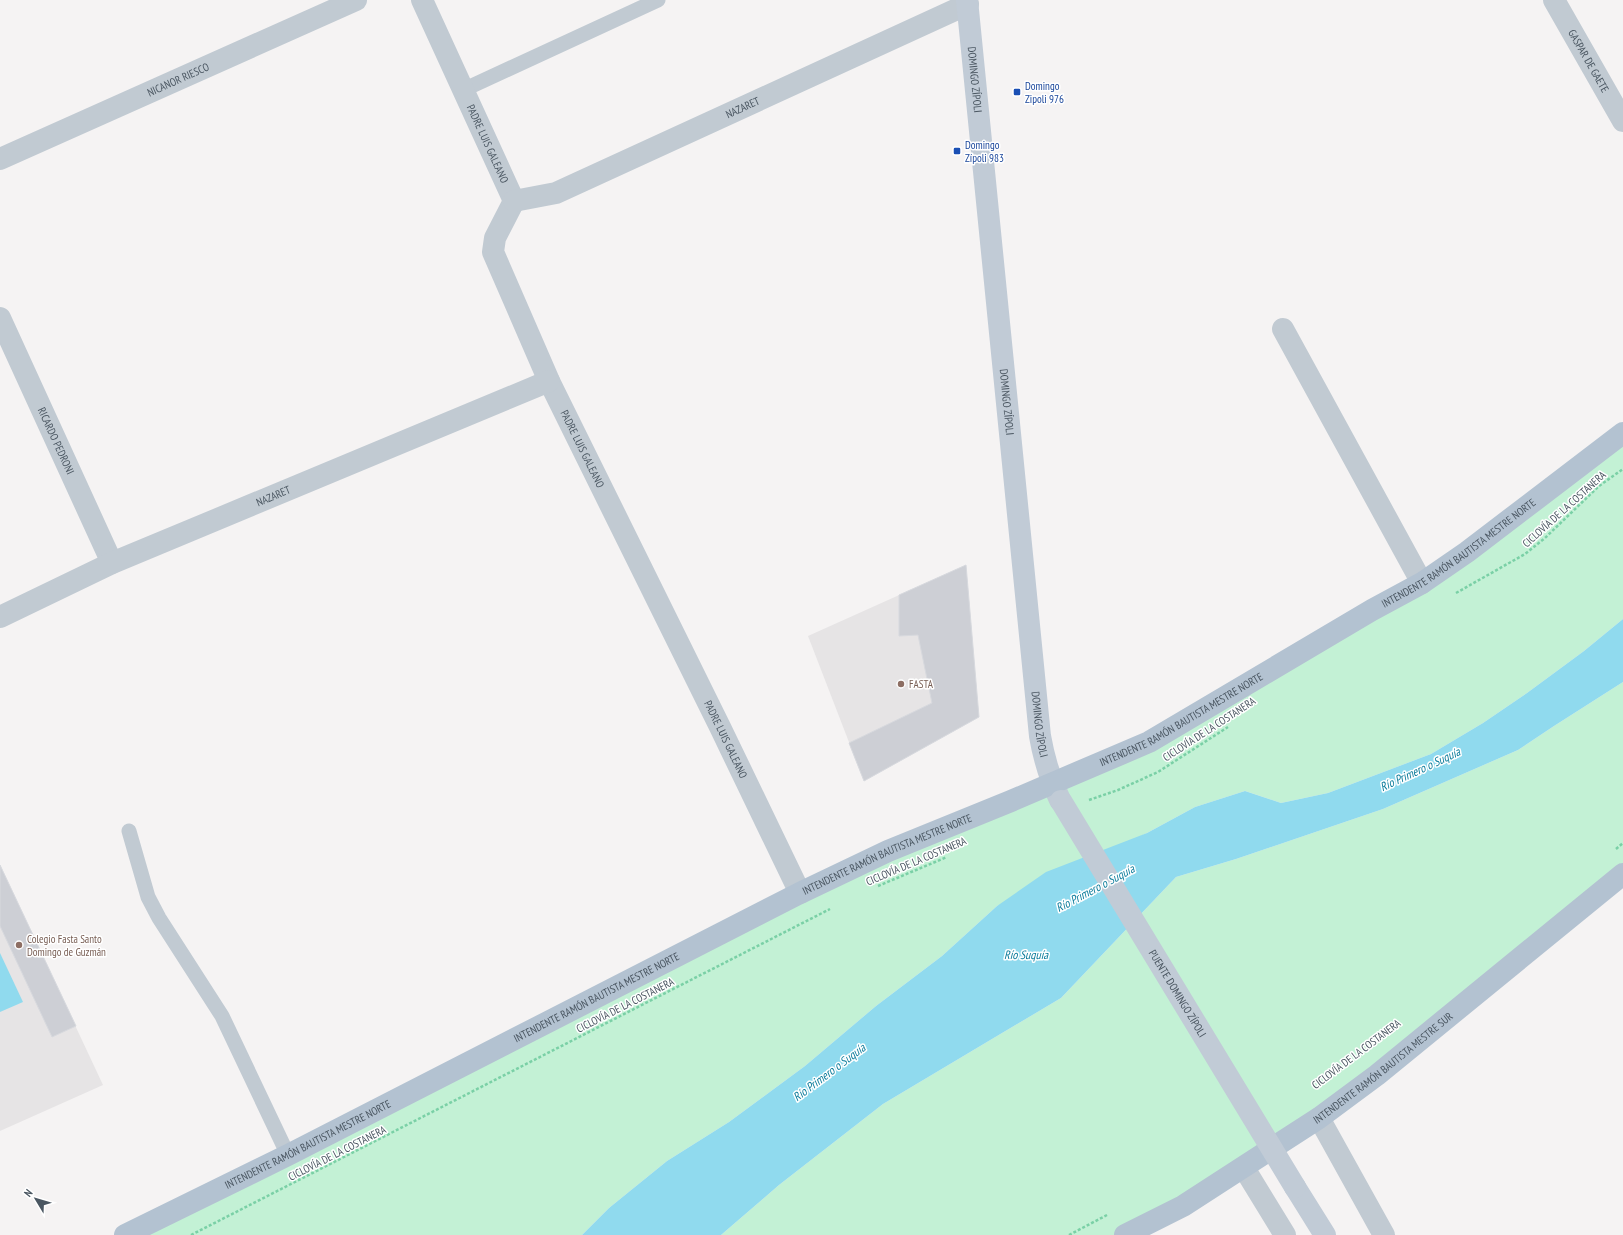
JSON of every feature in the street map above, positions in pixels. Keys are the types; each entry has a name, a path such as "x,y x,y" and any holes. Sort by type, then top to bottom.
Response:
{"main road":[{"name":"DOMINGO ZÍPOLI","path":"968,2 1040,736 1045,762 1056,792"},
{"name":"INTENDENTE RAMÓN BAUTISTA MESTRE NORTE","path":"125,1235 288,1155 800,893 888,851 1056,792 1149,742 1372,610 1422,583 1467,552 1623,434"},
{"name":"PUENTE DOMINGO ZÍPOLI","path":"1056,792 1325,1235"},
{"name":"INTENDENTE RAMÓN BAUTISTA MESTRE SUR","path":"1125,1235 1183,1206 1244,1168 1319,1118 1377,1076 1623,874"}],"street":[{"name":"NICANOR RIESCO","path":"0,159 356,0"},
{"name":"PADRE LUIS GALEANO","path":"422,0 514,201 495,238 493,252 549,381 800,893"},
{"name":"GASPAR DE GAETE","path":"1554,0 1623,121"},
{"name":"NAZARET","path":"514,201 556,193 968,2"},
{"name":"RICARDO PEDRONI","path":"0,318 112,564"},
{"path":"1283,329 1422,583"},
{"name":"NAZARET","path":"0,617 112,564 549,381"},
{"path":"1319,1118 1384,1235"},
{"path":"1244,1168 1285,1235"}],"lane":[{"path":"464,90 658,0"},
{"path":"129,831 148,897 159,918 222,1016 288,1155"}],"path":[{"name":"CICLOVÍA DE LA COSTANERA","path":"1449,597 1525,554 1545,538 1599,486 1623,469"},
{"name":"CICLOVÍA DE LA COSTANERA","path":"1083,803 1118,790 1158,772 1231,725"},
{"path":"1611,854 1623,843"},
{"name":"CICLOVÍA DE LA COSTANERA","path":"876,887 953,854"},
{"name":"CICLOVÍA DE LA COSTANERA","path":"191,1235 835,907"},
{"path":"1069,1235 1110,1214"}],"shaded area":[{"name":"FASTA","path":"966,565 979,717 864,781 808,636"},
{"name":"Colegio Fasta Santo Domingo de Guzmán","path":"0,865 103,1085 0,1131"}],"green space":[{"path":"1623,433 1623,619 1584,651 1483,723 1431,754 1328,793 1281,803 1245,791 1195,807 1147,833 997,906 942,956 876,1006 805,1066 729,1122 667,1161 609,1208 582,1235 125,1235 800,893 1052,783 1372,610"},
{"path":"1623,682 1623,874 1377,1075 1125,1235 721,1235 779,1185 883,1104 1061,998 1176,877 1236,859 1383,809 1518,750"}],"water":[{"name":"Río Suquía","path":"1623,619 1623,682 1518,750 1383,809 1236,859 1176,877 1061,998 883,1104 779,1185 721,1235 582,1235 609,1208 667,1161 729,1122 805,1066 876,1006 942,956 997,906 1046,872 1147,833 1195,807 1245,791 1281,803 1328,793 1431,754 1483,723 1527,693 1584,651"},
{"path":"0,953 23,1002 0,1012"}],"building":[{"name":"FASTA","path":"966,565 979,717 864,781 849,743 932,703 918,635 899,636 899,595"},
{"path":"0,865 76,1026 52,1037 0,926"}],"place":[{"name":"Domingo Zipoli 976","path":"1017,92"},
{"name":"Domingo Zípoli 983","path":"957,151"},
{"name":"FASTA","path":"901,684"},
{"name":"Colegio Fasta Santo Domingo de Guzmán","path":"19,945"}],"water label":[{"name":"Río Primero o Suquía","path":"1420,769"},
{"name":"Río Primero o Suquía","path":"1095,888"},
{"name":"Río Primero o Suquía","path":"829,1072"}]}
